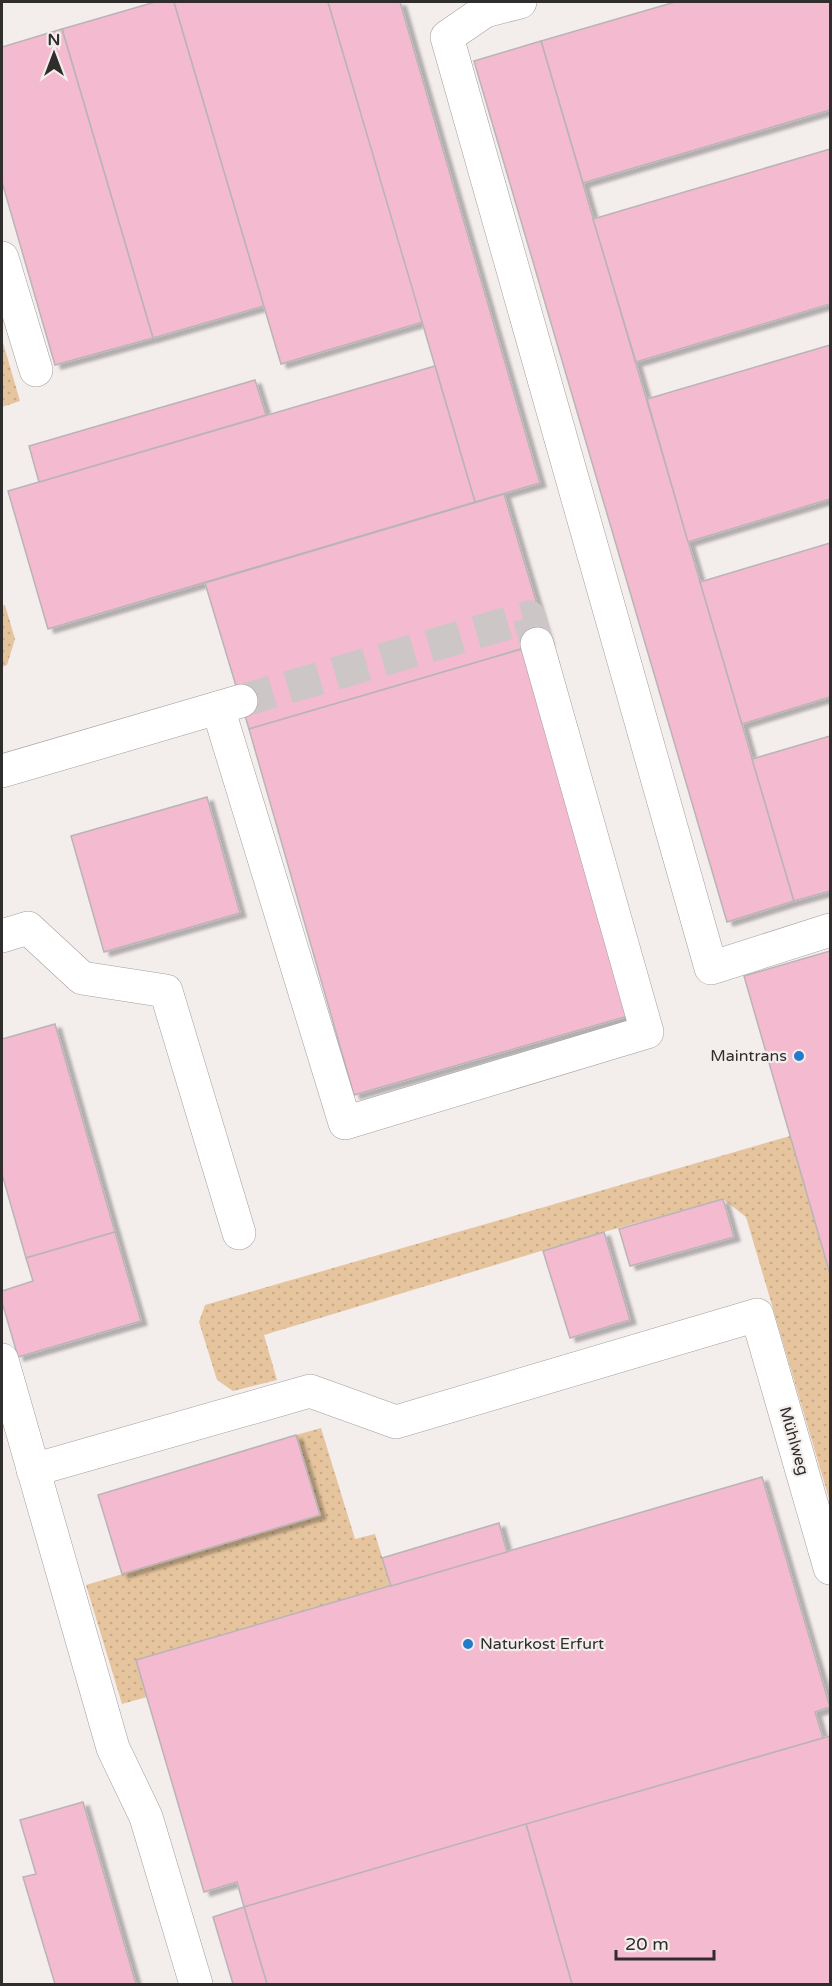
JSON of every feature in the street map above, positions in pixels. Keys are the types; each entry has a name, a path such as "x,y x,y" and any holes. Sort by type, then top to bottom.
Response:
{"lane":[{"path":"520,2 485,11 447,37 711,968 831,930"},
{"path":"2,258 36,370"},
{"path":"2,771 230,704 345,1122 647,1032 537,644"},
{"path":"2,936 28,928 82,978 166,991 239,1233"},
{"name":"Mühlweg","path":"33,1470 310,1391 396,1422 757,1315 831,1568"},
{"path":"2,1360 113,1748 146,1817 196,1984"}],"shaded area":[{"path":"2,339 20,401 2,407"},
{"path":"5,605 15,639 7,665 2,667 2,606"},
{"path":"790,1136 830,1274 830,1502 746,1217 723,1199 604,1232 264,1335 277,1380 233,1391 217,1380 199,1322 205,1305"},
{"path":"321,1428 355,1539 375,1534 391,1586 136,1660 147,1697 122,1704 86,1585 319,1515 296,1435"}],"building":[{"path":"155,2 174,2 264,306 153,338 62,29"},
{"path":"174,2 328,2 423,322 281,364"},
{"path":"328,2 400,2 540,483 475,502"},
{"path":"675,2 830,2 830,110 583,183 541,41"},
{"path":"62,29 153,338 55,365 2,182 2,47"},
{"path":"541,41 794,901 727,922 474,61"},
{"path":"830,149 830,304 636,362 593,219"},
{"path":"830,345 830,499 688,542 647,399"},
{"path":"435,366 475,502 48,629 8,491"},
{"path":"255,380 266,415 39,482 29,446"},
{"path":"504,494 548,641 249,729 205,583"},
{"path":"830,543 830,697 742,724 700,582"},
{"path":"522,649 628,1016 354,1095 249,729"},
{"path":"830,736 830,891 794,901 752,759"},
{"path":"207,797 240,913 104,952 71,836"},
{"name":"Maintrans","path":"830,951 830,1274 744,976"},
{"path":"55,1024 115,1232 26,1258 2,1174 2,1039"},
{"path":"723,1199 734,1237 630,1266 619,1229"},
{"path":"115,1232 141,1321 18,1357 2,1302 2,1291 33,1281 26,1258"},
{"path":"604,1232 630,1320 570,1338 543,1251"},
{"path":"296,1435 320,1515 122,1574 98,1495"},
{"path":"762,1477 830,1707 815,1712 823,1738 244,1907 237,1882 204,1892 136,1660"},
{"path":"499,1523 507,1552 391,1586 382,1558"},
{"path":"830,1736 830,1984 572,1984 526,1824"},
{"path":"83,1802 136,1984 55,1984 23,1877 36,1874 20,1820"},
{"path":"526,1824 572,1984 267,1984 244,1907"},
{"path":"244,1907 267,1984 233,1984 213,1917"}],"tunnel":[{"path":"241,701 529,617 537,644"}],"place":[{"name":"Maintrans","path":"799,1056"},
{"name":"Naturkost Erfurt","path":"468,1644"}]}
